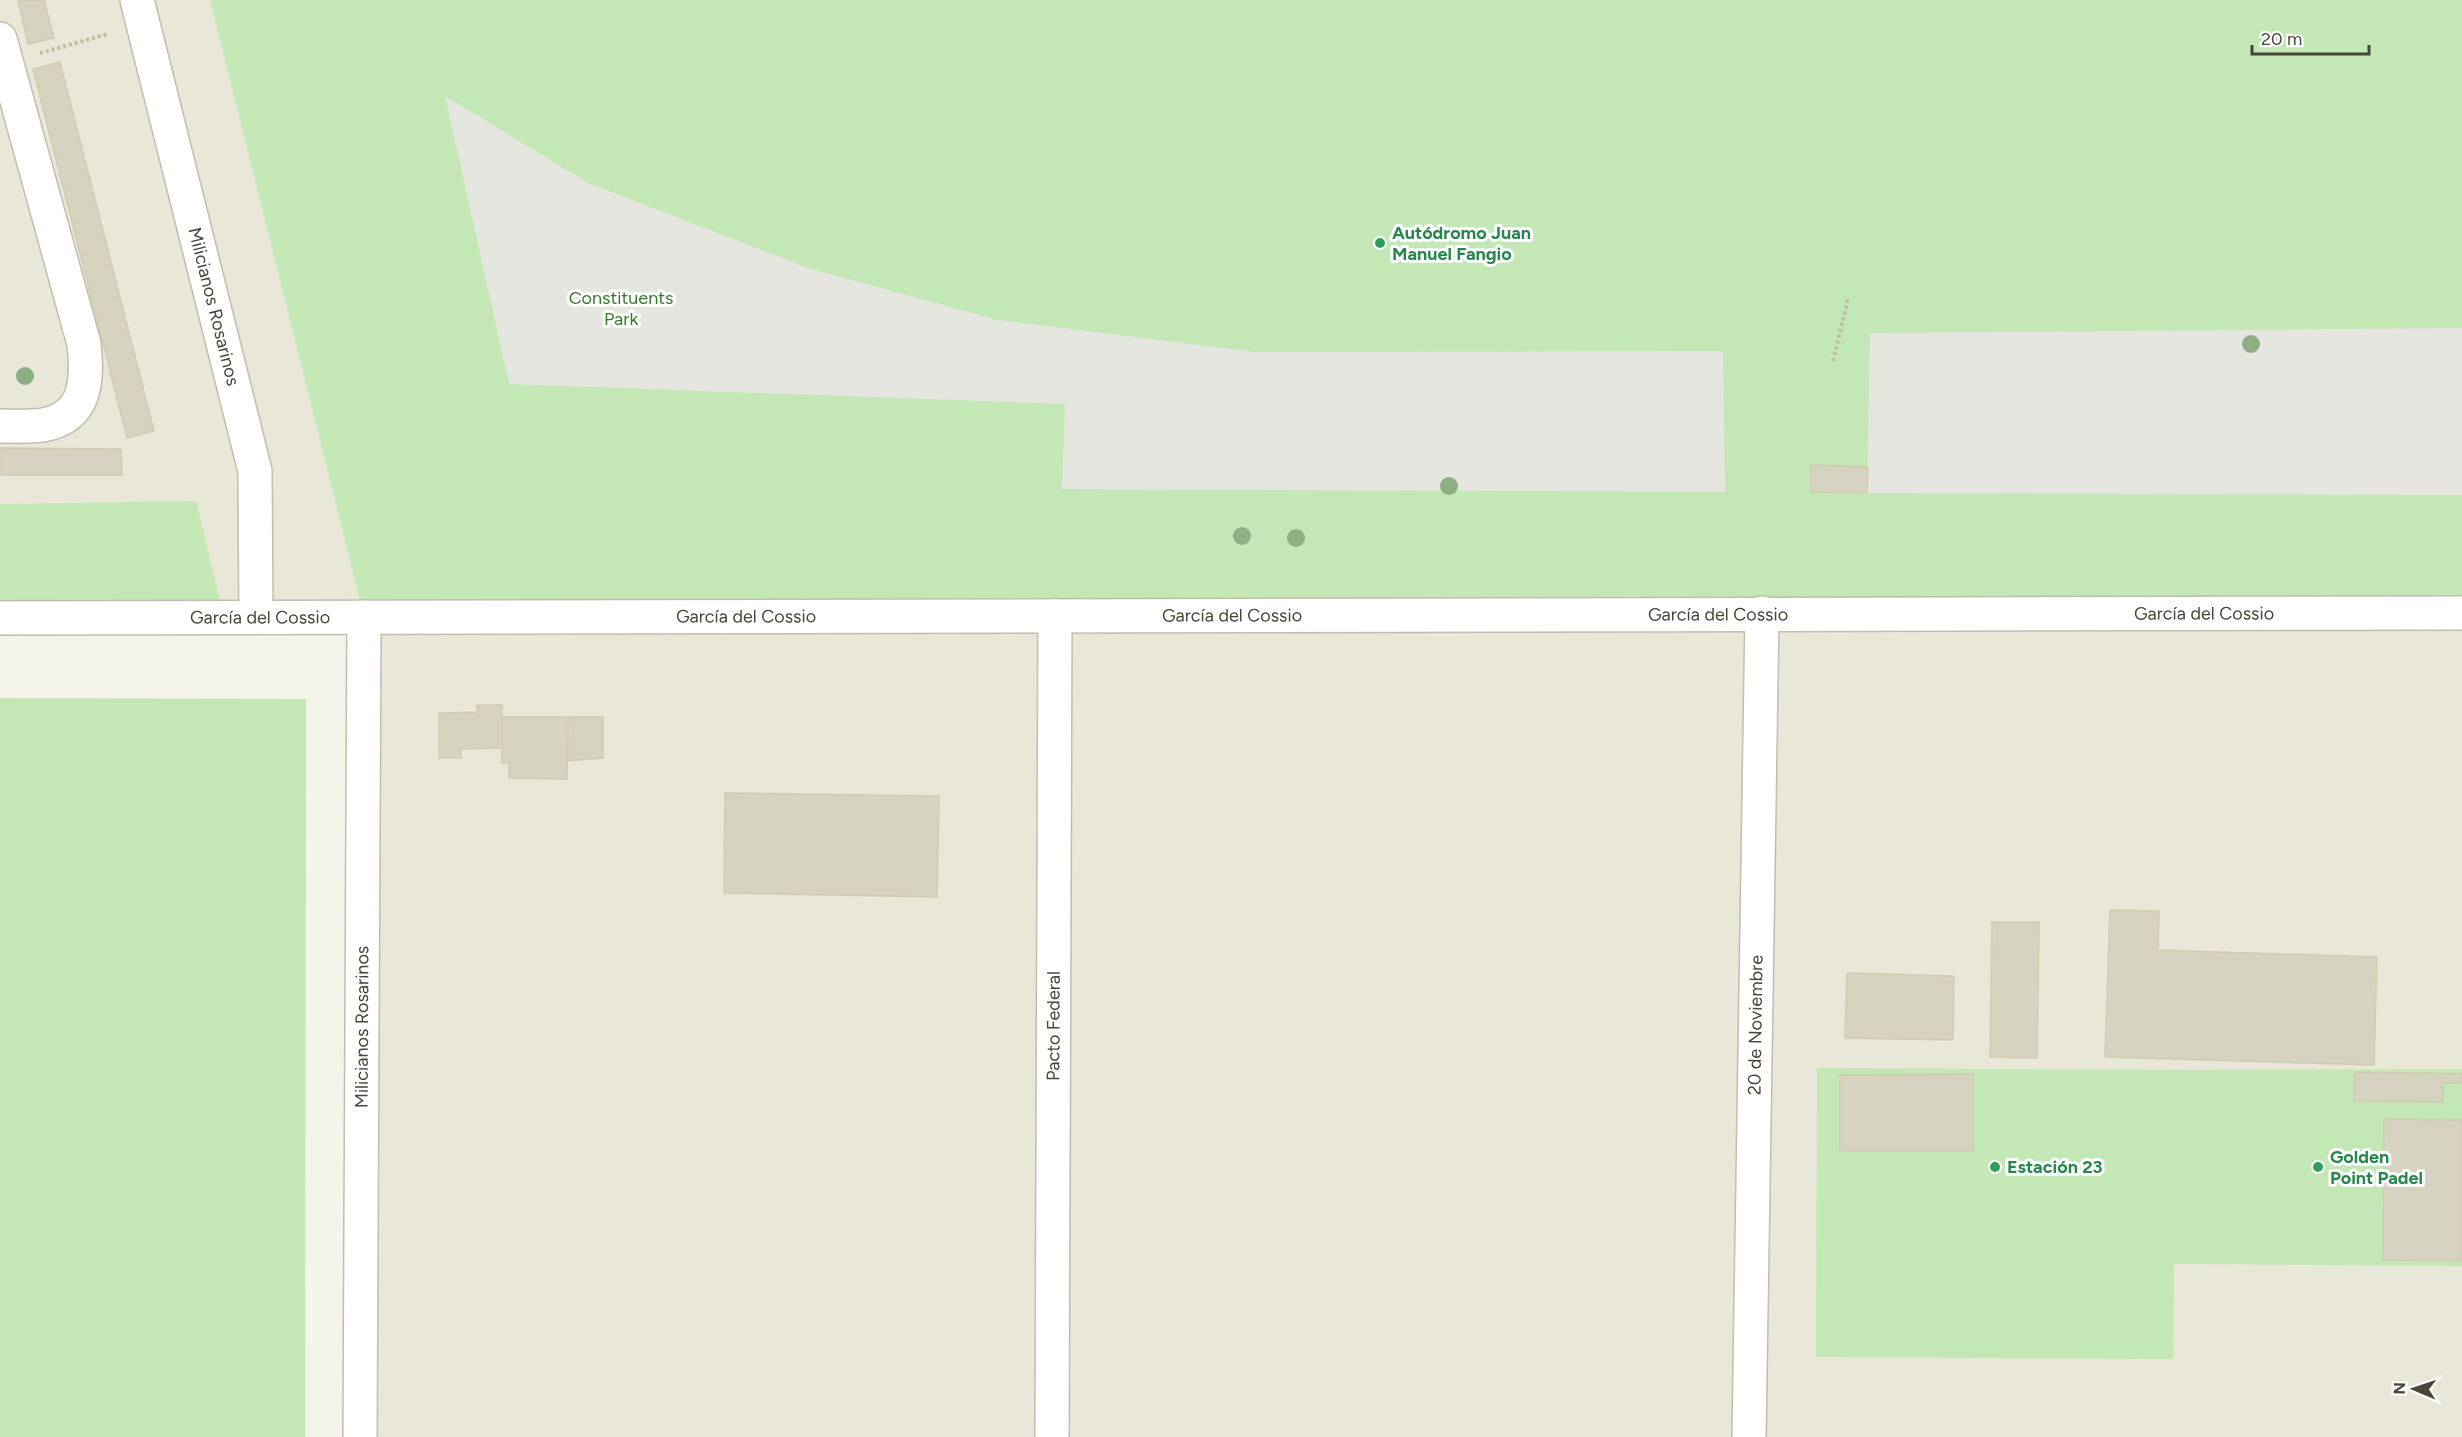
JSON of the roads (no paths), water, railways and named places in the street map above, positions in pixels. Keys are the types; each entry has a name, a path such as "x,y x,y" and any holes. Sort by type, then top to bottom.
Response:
{"street":[{"name":"Milicianos Rosarinos","path":"140,12 255,471 256,617"},
{"path":"0,39 84,344 87,372 82,396 65,417 43,425 0,426"},
{"name":"20 de Noviembre","path":"1749,1437 1762,613"},
{"name":"García del Cossio","path":"0,618 2462,613"},
{"name":"Pacto Federal","path":"1052,1437 1055,616"},
{"name":"Milicianos Rosarinos","path":"360,1437 364,617"}],"place":[{"name":"Autódromo Juan Manuel Fangio","path":"1380,243"},
{"name":"Estación 23","path":"1995,1167"},
{"name":"Golden Point Padel","path":"2318,1167"}],"park label":[{"name":"Constituents Park","path":"621,308"}]}
